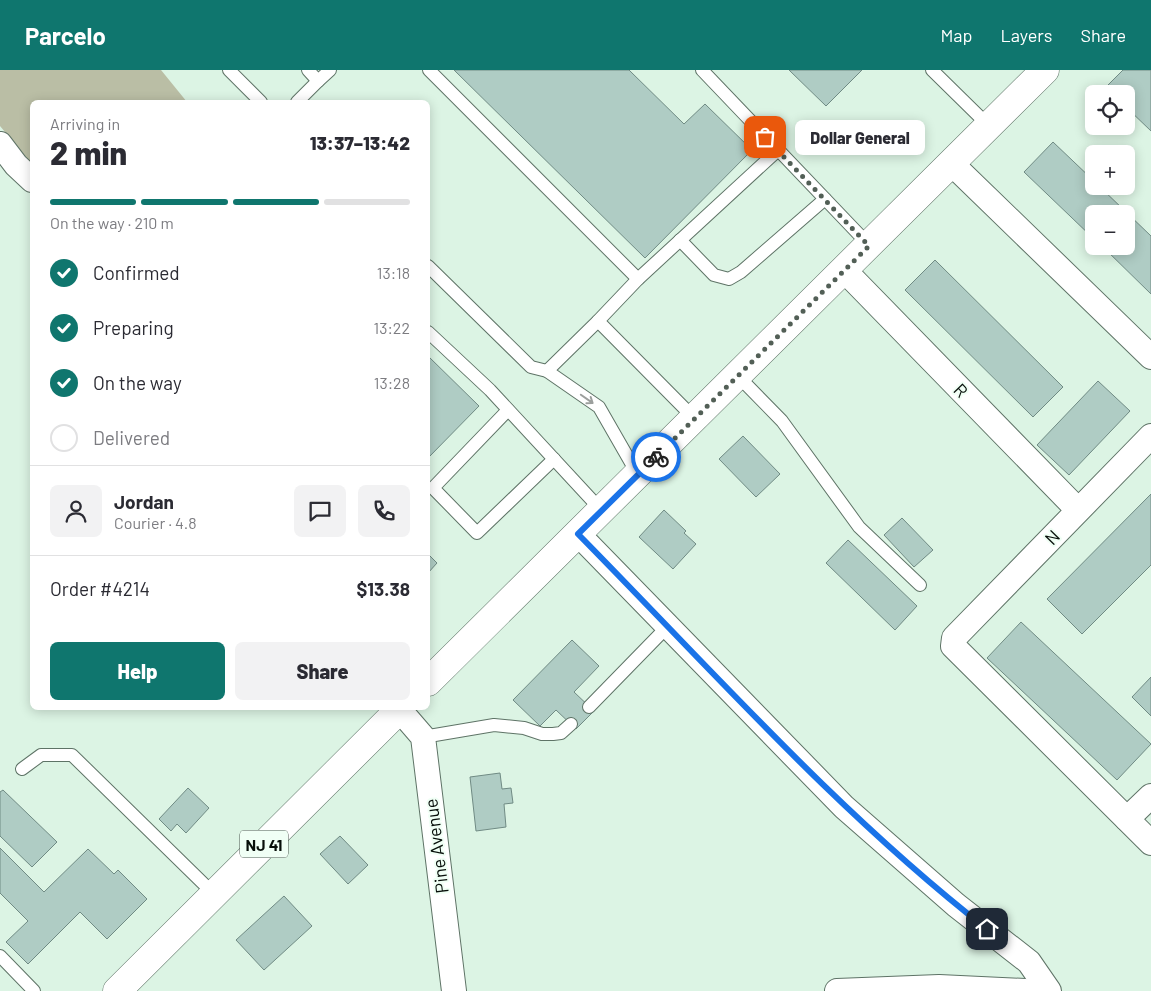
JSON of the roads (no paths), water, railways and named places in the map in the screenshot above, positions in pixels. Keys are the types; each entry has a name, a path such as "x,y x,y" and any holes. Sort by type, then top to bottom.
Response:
{"main road":[{"path":"430,680 1045,70"},
{"name":"NJ 41","path":"117,991 398,710"}],"street":[{"path":"0,144 16,165 30,178"},
{"path":"951,163 1151,357"},
{"name":"R","path":"844,270 1078,510"},
{"name":"N","path":"1127,819 953,646 954,638 1151,436"},
{"path":"578,534 844,807 956,905 1029,962 1048,991"},
{"path":"402,710 423,737"},
{"name":"Pine Avenue","path":"423,737 454,991"},
{"path":"1151,796 1127,819 1151,843"},
{"path":"837,991 939,987 1025,991"}],"lane":[{"path":"228,70 259,100"},
{"path":"308,70 318,80"},
{"path":"299,100 330,70"},
{"path":"429,70 638,279"},
{"path":"702,70 869,246"},
{"path":"932,70 988,126"},
{"path":"547,371 638,279 778,150"},
{"path":"680,240 714,275 729,279 741,272 825,200"},
{"path":"430,268 531,367 547,371 599,407 638,475"},
{"path":"598,321 695,419"},
{"path":"430,334 490,390 602,511"},
{"path":"738,376 782,421 859,527 920,585"},
{"path":"508,410 432,488 477,533 554,459"},
{"path":"589,707 668,626"},
{"path":"423,737 494,725 524,728 542,734 553,734 561,733 571,724"},
{"path":"22,769 41,755 72,755 214,894"},
{"path":"0,956 34,991"}],"place":[{"name":"Dollar General","path":"765,137"}]}
